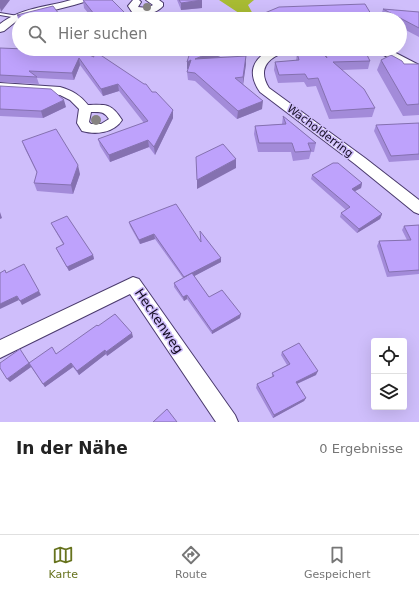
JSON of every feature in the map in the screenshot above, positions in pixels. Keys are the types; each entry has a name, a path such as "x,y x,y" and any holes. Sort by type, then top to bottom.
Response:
{"street":[{"path":"37,12 81,0"},
{"path":"135,1 133,6 135,10 142,12 149,11 158,6 158,3 151,0"},
{"path":"0,29 12,20"},
{"name":"Wacholderring","path":"269,56 261,61 256,71 259,82 264,90 419,208"},
{"path":"393,56 419,70"},
{"path":"0,88 60,90 74,95 85,109"},
{"name":"Heckenweg","path":"0,349 133,284 228,422"}],"lane":[{"path":"0,14 12,16"}],"green space":[{"path":"219,0 254,0 248,5 252,12 237,12"}],"building":[{"path":"83,0 112,0 124,12 92,12"},
{"path":"179,0 202,0 181,3"},
{"path":"365,4 370,12 267,12 279,7"},
{"path":"53,6 58,12 29,12"},
{"path":"383,9 419,12 419,28 407,22 407,12 389,12"},
{"path":"0,48 12,48 12,56 102,56 146,84 152,92 156,92 173,110 154,147 148,140 109,155 98,139 148,121 118,84 101,89 79,58 72,73 29,71 37,77 0,75"},
{"path":"189,56 202,56 195,59 246,56 243,77 235,78 263,101 238,111 195,73 187,72 191,60 187,62"},
{"path":"298,56 325,56 327,58 326,56 368,56 370,61 333,62 364,89 375,108 331,111 318,78 308,79 305,74 279,75 275,62 299,60"},
{"path":"389,56 393,56 402,61 404,64 419,64 419,104 407,105 381,60"},
{"path":"0,86 51,89 64,100 41,111 0,109"},
{"path":"283,116 316,143 308,143 311,151 295,152 292,143 259,143 255,126 286,124"},
{"path":"419,123 419,154 391,156 376,125"},
{"path":"56,129 78,165 71,185 34,183 37,172 22,141"},
{"path":"223,144 236,159 197,180 196,157"},
{"path":"333,163 338,163 362,183 352,189 382,214 359,229 341,213 350,207 312,175"},
{"path":"176,204 201,242 200,231 221,258 184,277 154,234 139,240 129,222"},
{"path":"67,216 93,255 67,267 56,248 64,244 51,223"},
{"path":"419,225 419,270 389,272 379,241 411,240 404,226"},
{"path":"24,264 39,291 20,301 17,296 0,304 0,273 5,270 6,273"},
{"path":"192,273 209,297 222,290 241,314 212,331 187,295 183,297 174,283"},
{"path":"115,314 132,333 106,352 105,350 77,371 71,363 43,384 29,363 52,347 56,354"},
{"path":"299,343 318,371 296,382 306,398 274,415 257,384 274,376 272,373 290,364 282,352"},
{"path":"20,349 29,363 7,379 0,368 0,363"},
{"path":"167,409 177,422 153,422"}]}
